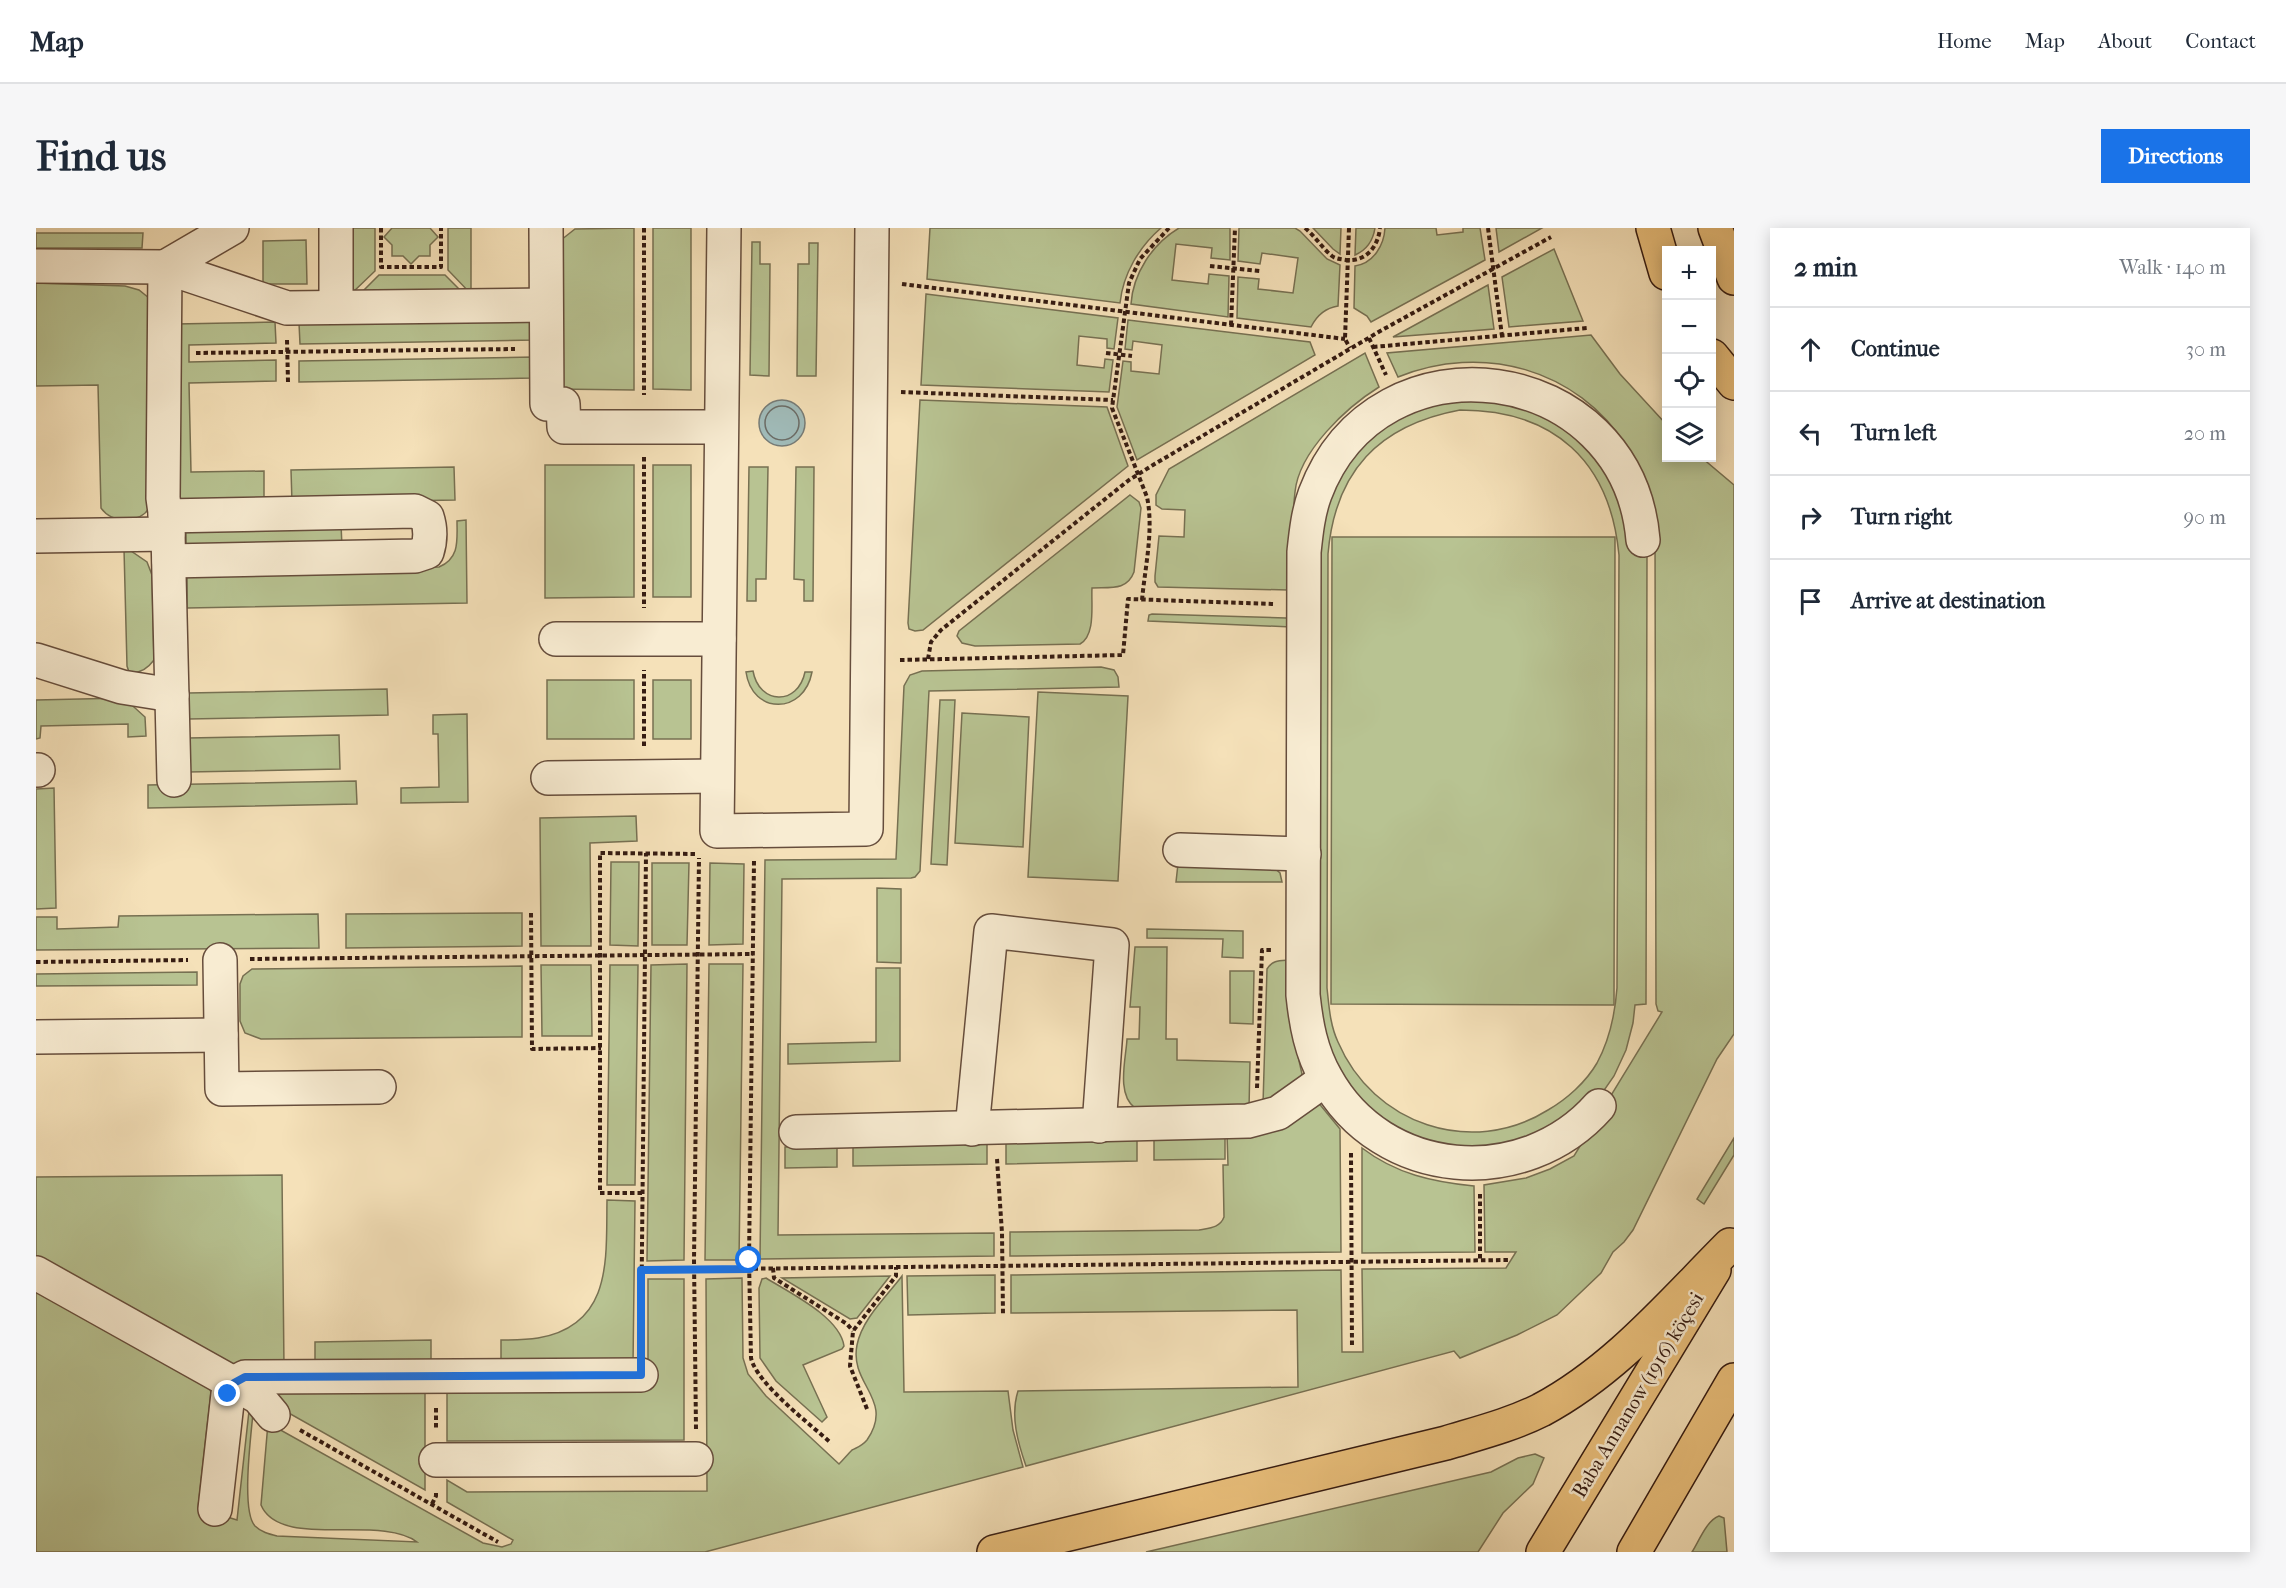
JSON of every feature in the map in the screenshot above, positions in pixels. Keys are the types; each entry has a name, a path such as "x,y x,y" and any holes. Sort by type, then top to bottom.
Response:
{"main road":[{"path":"1653,228 1662,259"},
{"path":"1715,228 1734,278"},
{"path":"1716,361 1734,382"},
{"path":"994,1552 1446,1443 1503,1427 1541,1410 1623,1353 1732,1241"},
{"name":"Baba Annanow (1916) köçesi","path":"1543,1552 1732,1241"},
{"path":"1634,1552 1734,1380"}],"lane":[{"path":"165,267 232,228"},
{"path":"336,228 336,307"},
{"path":"546,228 547,404 563,404 564,427 721,427"},
{"path":"724,228 717,831 866,829 872,228"},
{"path":"36,266 165,267 287,308 545,305"},
{"path":"165,267 162,383 174,780"},
{"path":"1599,1106 1582,1124 1558,1141 1531,1153 1502,1161 1479,1163 1443,1161 1415,1153 1388,1141 1364,1124 1343,1103 1326,1079 1313,1052 1306,1023 1304,605 1307,523 1315,495 1327,468 1344,444 1365,423 1398,402 1416,394 1445,386 1475,383 1504,386 1532,394 1584,423 1604,444 1621,468 1634,495 1643,540"},
{"path":"36,536 167,537 415,556 427,552 430,526 427,517 415,512 167,537"},
{"path":"556,639 719,639"},
{"path":"36,660 122,687 172,695"},
{"path":"548,778 717,776"},
{"path":"1180,850 1304,854"},
{"path":"984,1128 991,931 1112,945 1099,1126"},
{"path":"220,960 222,1089 379,1087"},
{"path":"36,1037 221,1035"},
{"path":"796,1132 1225,1123 1256,1120 1278,1113 1326,1079"},
{"path":"36,1273 258,1397 273,1415"},
{"path":"215,1509 228,1394 234,1383 245,1377 641,1375"},
{"path":"436,1460 696,1459"}],"path":[{"path":"381,228 381,267 441,267 441,228"},
{"path":"644,228 644,777"},
{"path":"1142,600 1150,515 1147,497 1112,408 1129,283 1148,249 1169,228"},
{"path":"1231,325 1235,228"},
{"path":"1305,228 1332,256 1348,260 1361,258 1370,252 1377,242 1380,228"},
{"path":"1349,228 1345,339 1350,348"},
{"path":"1488,228 1502,336"},
{"path":"928,659 931,642 941,630 1138,474 1350,348 1551,237"},
{"path":"1210,266 1260,271"},
{"path":"872,280 1345,339"},
{"path":"287,308 288,382"},
{"path":"1373,347 1587,328"},
{"path":"1369,338 1398,402"},
{"path":"194,353 546,348"},
{"path":"1106,353 1132,356"},
{"path":"870,390 1113,399"},
{"path":"866,661 1123,655 1128,599 1304,605"},
{"path":"642,1193 600,1193 600,853 699,854 695,1270 696,1459"},
{"path":"641,1375 646,853"},
{"path":"754,854 750,1269 753,1364 771,1388 831,1443"},
{"path":"531,913 532,1049 601,1048"},
{"path":"1256,1120 1262,950 1304,950"},
{"path":"36,962 753,954"},
{"path":"1352,1347 1351,1138 1364,1124"},
{"path":"984,1128 1003,1265 1003,1314"},
{"path":"1479,1163 1480,1260"},
{"path":"641,1270 1510,1260"},
{"path":"867,1409 850,1366 853,1330 896,1276 896,1267"},
{"path":"773,1268 774,1278 853,1330"},
{"path":"273,1415 498,1542"}],"green space":[{"path":"352,228 375,228 375,271 352,293"},
{"path":"392,228 430,228 438,237 430,245 430,256 419,256 411,264 403,256 392,256 392,245 384,237"},
{"path":"448,228 471,228 471,294 448,270"},
{"path":"634,228 634,390 556,389 561,240 575,229"},
{"path":"653,228 691,228 691,390 653,389"},
{"path":"930,228 1161,228 1133,262 1120,303 927,279"},
{"path":"1179,228 1230,228 1230,260 1211,258 1212,248 1176,244 1172,280 1208,284 1209,274 1229,276 1228,317 1131,304 1140,271 1152,251"},
{"path":"1239,228 1295,228 1300,231 1327,259 1340,265 1338,306 1322,313 1311,327 1237,318 1238,277 1259,279 1258,289 1293,293 1298,258 1262,253 1260,264 1238,261"},
{"path":"1313,228 1341,228 1340,254 1333,249"},
{"path":"1356,228 1375,228 1369,244 1355,255"},
{"path":"1385,228 1436,228 1437,235 1463,232 1463,228 1480,228 1485,260 1371,322 1367,316 1354,308 1355,266 1368,261 1377,252 1383,241"},
{"path":"1496,228 1542,228 1499,252"},
{"path":"36,233 143,233 142,248 36,248"},
{"path":"306,240 307,284 263,284 263,241"},
{"path":"752,242 760,242 760,264 770,264 769,376 750,375"},
{"path":"809,243 818,243 816,376 797,376 798,264 809,264"},
{"path":"1554,249 1583,321 1509,327 1502,277"},
{"path":"379,275 445,275 467,297 356,298"},
{"path":"36,283 125,286 139,290 149,298 150,507 140,517 119,519 112,517 101,508 98,385 36,386"},
{"path":"1488,285 1494,329 1393,337"},
{"path":"926,294 1118,318 1114,349 1107,348 1107,339 1079,336 1077,365 1104,368 1105,359 1113,360 1109,392 921,385"},
{"path":"533,319 534,340 300,344 299,323"},
{"path":"1128,320 1310,342 1315,355 1137,460 1117,407 1123,361 1131,362 1131,371 1159,374 1162,345 1133,341 1132,350 1125,349"},
{"path":"275,322 276,343 189,345 189,362 276,360 276,381 189,383 191,472 264,471 264,504 185,505 174,494 176,324"},
{"path":"1591,335 1620,374 1662,420 1662,462 1707,462 1734,485 1734,1034 1717,1059 1633,1230 1613,1252 1601,1273 1557,1315 1517,1335 1460,1358 1454,1351 1026,1466 1015,1420 1018,1391 1298,1387 1297,1310 1011,1313 1011,1275 1341,1270 1342,1352 1363,1352 1362,1269 1506,1268 1516,1252 1485,1252 1484,1185 1526,1178 1550,1169 1574,1156 1662,1012 1658,1011 1656,1004 1655,533 1649,499 1638,467 1627,447 1606,420 1582,398 1555,381 1525,370 1494,363 1462,362 1430,367 1398,377 1387,353"},
{"path":"1365,353 1379,387 1353,406 1326,432 1305,461 1298,477 1293,515 1295,584 1288,590 1158,587 1155,576 1159,536 1184,537 1185,510 1162,509 1156,505 1156,495 1169,469"},
{"path":"533,357 533,378 299,382 299,361"},
{"path":"1502,393 1599,449 1647,553 1646,1004 1635,1005 1626,1050 1614,1076 1598,1099 1554,1135 1445,1154 1368,1118 1321,1050 1312,553 1333,472 1393,412","holes":["1460,410 1493,412 1523,419 1549,431 1571,447 1590,468 1604,493 1613,522 1619,555 1617,988 1609,1036 1593,1070 1576,1089 1548,1110 1518,1124 1488,1131 1457,1131 1427,1125 1400,1112 1375,1094 1354,1070 1335,1036 1327,988 1328,554 1332,525 1340,499 1351,476 1366,456 1384,440 1406,427 1431,417"]},
{"path":"920,400 1107,407 1128,466 923,630 915,631 909,629 908,623"},
{"path":"545,465 634,465 634,597 545,598"},
{"path":"653,465 691,465 691,597 653,597"},
{"path":"454,467 455,500 292,503 291,470"},
{"path":"749,467 768,467 766,579 756,579 756,601 747,601"},
{"path":"796,467 814,467 813,601 804,601 804,580 794,579"},
{"path":"1130,495 1139,502 1141,508 1134,572 1127,582 1117,587 1092,588 1091,627 1085,640 1080,644 975,646 962,643 957,636 959,631"},
{"path":"466,520 467,603 187,608 187,573 439,567 451,559 454,554 457,542 457,521"},
{"path":"341,524 342,547 186,550 186,527"},
{"path":"1332,537 1615,537 1614,1005 1331,1004"},
{"path":"124,549 128,549 147,562 152,575 154,660 146,668 136,672 129,672 127,666"},
{"path":"1149,615 1286,618 1289,619 1291,627 1148,621"},
{"path":"1101,667 1114,670 1118,677 1119,687 929,691 920,871 911,878 782,879 778,1235 994,1233 994,1256 760,1259 765,860 896,859 904,686 910,675 922,671"},
{"path":"753,671 763,690 779,697 787,696 795,691 805,672 812,672 807,686 799,696 789,702 778,704 767,702 750,686 746,672"},
{"path":"547,680 634,680 634,739 547,739"},
{"path":"653,680 691,680 691,739 653,739"},
{"path":"387,689 388,715 189,719 188,693"},
{"path":"1038,692 1128,696 1118,881 1028,877"},
{"path":"124,698 145,717 146,736 128,737 128,724 41,726 40,738 36,739 36,700"},
{"path":"940,700 955,700 947,865 931,864"},
{"path":"962,713 1029,717 1023,847 955,843"},
{"path":"467,714 468,802 401,803 401,788 439,787 438,734 433,734 433,715"},
{"path":"339,735 340,769 188,772 188,738"},
{"path":"356,781 357,804 148,808 148,785"},
{"path":"54,788 56,908 36,909 36,789"},
{"path":"636,816 637,841 590,843 591,946 541,946 540,818"},
{"path":"611,862 639,862 638,946 610,945"},
{"path":"652,863 689,863 687,945 652,945"},
{"path":"710,863 744,864 743,944 709,945"},
{"path":"1178,864 1273,867 1280,873 1282,882 1176,882"},
{"path":"877,888 901,889 901,963 877,962"},
{"path":"522,913 522,946 346,948 346,914"},
{"path":"318,914 319,948 36,950 36,917 57,917 57,929 118,927 119,916"},
{"path":"1147,929 1243,931 1243,958 1222,957 1223,939 1147,938"},
{"path":"1135,947 1167,947 1166,1039 1177,1039 1177,1060 1250,1062 1249,1109 1135,1108 1129,1102 1123,1076 1127,1039 1139,1039 1140,1007 1130,1007"},
{"path":"1292,960 1295,1043 1302,1074 1300,1078 1263,1104 1267,969 1275,962"},
{"path":"687,964 684,1260 647,1261 651,965"},
{"path":"709,964 743,964 739,1260 705,1260"},
{"path":"541,965 591,965 592,1036 542,1036"},
{"path":"610,965 638,965 635,1185 607,1185"},
{"path":"522,966 522,1037 261,1039 245,1033 240,1021 240,984 243,976 252,969"},
{"path":"876,968 900,968 900,1061 788,1064 788,1044 876,1042"},
{"path":"1230,971 1254,971 1253,1024 1230,1023"},
{"path":"197,972 197,985 36,986 36,974"},
{"path":"1317,1101 1340,1129 1341,1252 1010,1256 1010,1232 1199,1230 1217,1225 1224,1217 1223,1165 1228,1165 1227,1134"},
{"path":"1225,1138 1225,1159 1154,1160 1154,1139"},
{"path":"1734,1138 1734,1155 1704,1204 1697,1199"},
{"path":"1137,1139 1137,1161 1006,1164 1006,1142"},
{"path":"987,1143 987,1164 853,1166 853,1145"},
{"path":"837,1145 837,1167 785,1168 785,1147"},
{"path":"1362,1148 1388,1164 1415,1175 1474,1186 1475,1252 1362,1253"},
{"path":"282,1175 284,1368 227,1363 36,1260 36,1177"},
{"path":"607,1200 635,1201 633,1365 501,1366 501,1340 538,1338 562,1331 580,1319 593,1304 605,1266"},
{"path":"995,1275 995,1313 908,1315 907,1276"},
{"path":"890,1276 857,1318 850,1319 782,1278"},
{"path":"902,1276 904,1392 1008,1391 1013,1430 1023,1467 705,1552 36,1552 36,1288 209,1387 211,1392 198,1508 237,1520 249,1411 253,1413 248,1505 255,1526 262,1531 277,1536 417,1542 400,1534 380,1531 309,1529 288,1526 272,1518 261,1505 268,1423 483,1543 502,1547 511,1544 513,1540 447,1502 447,1480 467,1492 707,1491 706,1279 742,1278 743,1358 748,1374 766,1396 839,1464 852,1450 867,1440 874,1426 876,1413 874,1402 859,1371 856,1359 857,1345 869,1317"},
{"path":"766,1278 813,1307 834,1325 840,1335 844,1346 842,1349 803,1365 827,1417 822,1422 776,1381 760,1358 759,1288 762,1279"},
{"path":"648,1279 684,1279 684,1440 447,1441 447,1386 648,1385"},
{"path":"431,1340 431,1365 315,1367 315,1342"},
{"path":"425,1386 425,1490 278,1407 274,1392"},
{"path":"1535,1454 1544,1458 1533,1484 1503,1513 1478,1552 1146,1552 1491,1472 1518,1458"},
{"path":"1719,1516 1724,1518 1727,1552 1692,1552 1707,1526"}],"water":[{"path":"782,400 798,407 805,423 798,439 782,446 766,439 759,423 766,407"}],"route":[{"path":"228,1394 234,1383 245,1377 641,1375 641,1270 750,1269 749,1260"}]}
